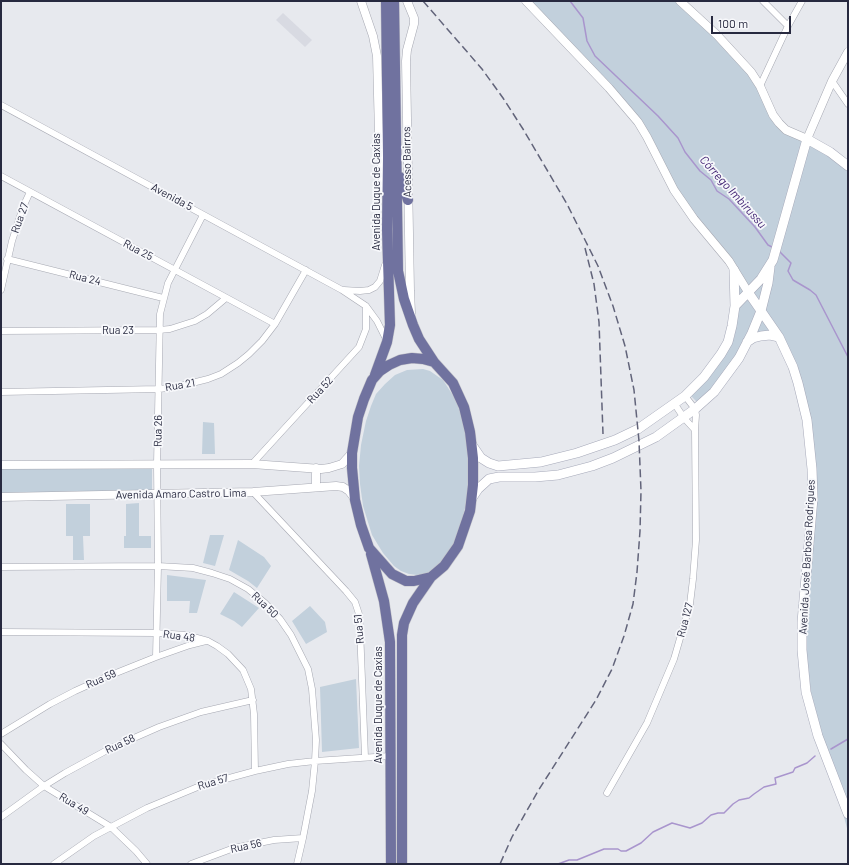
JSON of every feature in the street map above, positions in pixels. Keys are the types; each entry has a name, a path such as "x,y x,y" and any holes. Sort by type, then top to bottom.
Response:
{"main road":[{"name":"Avenida Duque de Caxias","path":"386,1 392,156 397,171 398,271 404,299 419,339 434,362 453,382 464,407 472,445 473,485 470,511 458,546 444,566 431,577 413,603 404,623 402,635 402,864"},
{"name":"Avenida Duque de Caxias","path":"391,864 390,642 384,601 355,500 352,453 358,417 388,342 390,325 387,229 392,156 394,1"},
{"path":"472,498 478,489 489,480 499,477 535,477 558,475 592,466 656,437 695,410 714,392 739,358 760,311 768,283 771,263 807,139 830,152 848,166"},
{"path":"397,171 408,200"},
{"path":"736,306 761,279 771,263"},
{"path":"472,445 480,458 488,464 498,466 547,460 577,453 615,440 638,429 685,396 712,367 728,342 736,306 734,270"},
{"name":"Avenida José Barbosa Rodrigues","path":"748,292 778,337 793,367 808,420 813,498 802,622 802,650 806,692 818,736 845,796 848,814"},
{"path":"747,342 753,338 761,336 770,335 778,337"},
{"path":"372,380 389,365 400,360 412,358 434,362"},
{"path":"369,548 388,571 398,578 414,582 431,577"}],"street":[{"path":"363,1 377,56 379,134 387,229"},
{"name":"Acesso Bairros","path":"407,1 414,18 406,61 410,291 413,325"},
{"name":"Avenida José Barbosa Rodrigues","path":"526,1 609,88 638,122 674,190 734,270 748,292"},
{"path":"680,1 717,35 751,72 760,86 770,110 779,123 786,130 807,139 832,82 848,52"},
{"path":"763,1 788,26"},
{"path":"760,86 788,26 802,1"},
{"path":"832,82 848,104"},
{"name":"Avenida 5","path":"2,108 342,290 366,306 377,321 388,342"},
{"name":"Rua 25","path":"1,176 275,324"},
{"name":"Rua 27","path":"1,290 7,259 23,207 30,192"},
{"name":"Rua 26","path":"156,657 158,566 158,330 163,298 174,270 203,215"},
{"name":"Avenida 5","path":"342,290 360,291 369,290 375,287 380,281 383,273 388,252"},
{"name":"Rua 24","path":"7,259 163,298"},
{"name":"Rua 21","path":"1,392 159,389 192,384 221,374 249,354 275,324 306,270"},
{"name":"Rua 23","path":"1,331 158,330 181,326 195,321 207,314 226,298"},
{"name":"Rua 52","path":"252,464 359,347 366,329 366,306"},
{"path":"685,396 695,410"},
{"path":"674,403 684,418 695,430"},
{"name":"Rua 127","path":"607,792 647,723 674,659 688,611 694,579 696,540 695,410"},
{"path":"1,465 252,464 330,468 346,460 352,453"},
{"path":"316,468 316,487"},
{"name":"Avenida Amaro Castro Lima","path":"1,497 253,492 336,486 343,487 355,500"},
{"name":"Rua 51","path":"253,492 355,602 359,614 360,628 365,757"},
{"name":"Rua 50","path":"1,567 158,566 193,568 230,579 248,589 265,603 280,619 291,635 308,669 312,689 315,715 315,761 312,791 304,838 297,864"},
{"name":"Rua 48","path":"1,632 156,633 186,635 208,641 228,654 242,670 251,689 253,700 255,771"},
{"name":"Rua 59","path":"1,734 75,691 106,677 190,645 208,641"},
{"name":"Rua 58","path":"1,817 44,786 109,749 152,730 201,712 253,700"},
{"name":"Rua 49","path":"1,744 44,786 111,827 147,864"},
{"name":"Rua 57","path":"54,864 94,836 147,808 181,793 217,781 288,764 390,756"},
{"name":"Rua 56","path":"191,864 234,848 274,840 304,838"}],"shaded area":[{"path":"525,1 680,1 748,70 770,113 803,138 759,311 776,338 768,338 743,345 714,387 698,403 691,396 716,367 729,349 734,338 736,328 732,268 704,232 635,121"},
{"path":"283,13 312,40 305,47 276,20"},
{"path":"808,140 848,168 848,832 811,693 806,650 806,624 814,523 805,401 764,313 773,265"},
{"path":"423,369 430,371 443,380 456,400 466,435 469,461 469,484 460,530 451,551 437,567 425,574 417,575 401,571 394,566 383,553 372,535 363,506 359,466 361,445 366,421 376,394 395,375 407,370"},
{"path":"203,422 214,423 215,454 202,454"},
{"path":"1,467 152,468 152,493 1,495"},
{"path":"139,503 139,536 151,536 151,548 124,548 124,536 126,536 126,504"},
{"path":"66,504 90,504 90,536 83,536 84,560 73,560 73,536 66,536"},
{"path":"210,535 224,535 215,566 203,563"},
{"path":"238,540 264,557 271,566 257,588 229,570"},
{"path":"167,575 206,580 197,613 189,613 190,601 167,601"},
{"path":"234,592 259,608 242,627 220,614"},
{"path":"310,606 325,622 327,632 306,644 292,621"},
{"path":"356,679 359,748 322,752 320,687"}],"waterway":[{"name":"Córrego Imbirussu","path":"570,1 583,18 587,41 595,56 658,116 678,138 685,152 700,171 711,180 717,191 729,199 755,227 768,245 774,248"},
{"name":"Córrego Imbirussu","path":"779,251 791,263 788,271 793,280 816,295 848,357"},
{"path":"831,749 848,739"},
{"path":"558,864 569,860 577,860 604,849 618,849 621,851 626,851 641,843 653,832 672,823 690,828 702,823 711,815 724,813 739,800 749,798 764,787 776,784 775,778 793,772 795,768 807,763 815,756"}],"railway":[{"path":"423,1 482,69 503,98 567,204 598,266 613,306 625,346 634,390 639,441 641,491 637,572 633,604 624,636 612,669 596,700 538,791 512,837 500,864"},
{"path":"585,248 594,284 599,322 603,434"}]}
